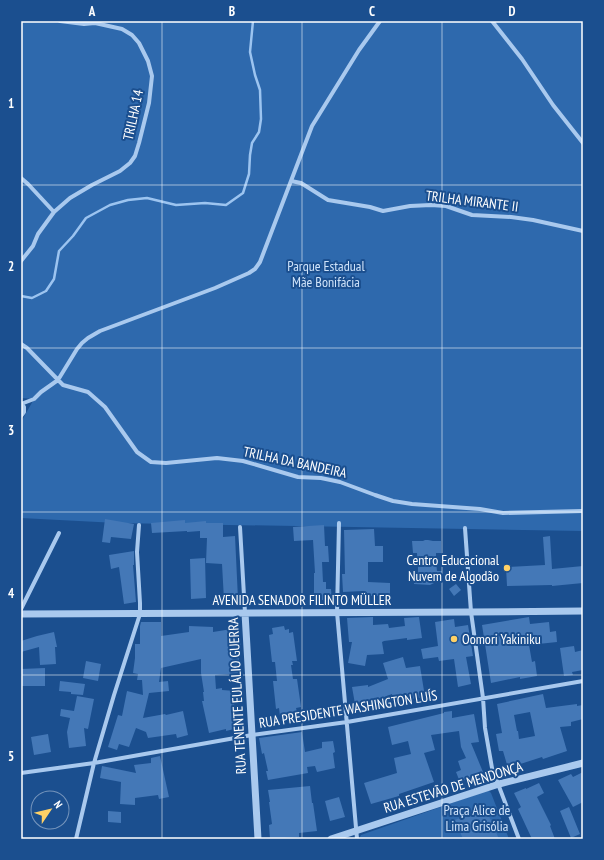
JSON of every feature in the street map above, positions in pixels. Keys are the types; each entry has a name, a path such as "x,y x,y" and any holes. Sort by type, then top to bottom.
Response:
{"street":[{"name":"TRILHA 14","path":"21,262 33,246 38,234 54,212 70,198 92,185 120,172 130,163 139,143 149,103 152,76 148,61 139,43 132,35 122,28 95,23 84,24 60,21"},
{"path":"21,416 24,412 24,406 21,404 34,399 58,380 77,348 88,338 100,331 214,288 255,269 260,262 312,126 359,50 380,21"},
{"path":"492,21 522,59 553,105 583,143"},
{"path":"21,178 54,212"},
{"name":"TRILHA MIRANTE II","path":"291,181 300,183 328,200 370,207 383,211 410,206 446,206 472,215 533,220 583,231"},
{"name":"TRILHA DA BANDEIRA","path":"21,344 27,348 63,385 88,392 105,407 137,452 151,462 166,463 217,458 243,461 298,477 321,478 340,482 376,496 412,504 480,509 504,513 583,511"},
{"path":"339,523 337,612 357,839"},
{"path":"76,839 94,763 140,614 137,552 139,525"},
{"name":"RUA TENENTE EULÁLIO GUERRA","path":"240,527 258,839"},
{"path":"465,528 471,612 483,698 485,728 492,768 519,839"},
{"path":"21,609 60,533"},
{"name":"AVENIDA SENADOR FILINTO MÜLLER","path":"21,614 471,612 583,610"},
{"name":"RUA PRESIDENTE WASHINGTON LUÍS","path":"21,773 94,763 252,734 347,722 583,681"},
{"name":"RUA ESTEVÃO DE MENDONÇA","path":"331,839 499,784 583,763"}],"green space":[{"name":"Parque Estadual Mãe Bonifácia","path":"21,21 583,21 583,531 117,523 21,518 21,422 34,399 21,398"},
{"name":"Praça Alice de Lima Grisólia","path":"486,791 491,793 509,839 359,839 361,835"}],"building":[{"path":"105,519 134,524 131,539 111,537 110,543 102,542"},
{"path":"185,520 185,523 206,521 206,523 223,523 223,537 235,536 238,599 224,600 222,564 206,563 207,538 200,538 200,531 152,533 151,523"},
{"path":"324,525 325,546 328,546 329,562 322,562 323,582 326,582 326,589 331,589 332,600 314,600 315,573 313,540 294,541 293,527"},
{"path":"374,529 375,546 383,546 383,562 368,562 368,582 390,583 390,596 363,596 363,591 343,592 342,574 345,574 344,530"},
{"path":"550,536 552,569 583,566 583,583 552,586 507,586 506,567 545,565 543,537"},
{"path":"412,541 441,541 441,553 436,553 436,562 437,571 442,571 442,583 434,583 430,585 414,584 413,572 418,572 418,568 417,553 413,553"},
{"path":"134,551 133,565 136,602 124,604 119,567 111,569 109,555"},
{"path":"205,558 206,598 191,599 190,559"},
{"path":"456,584 461,590 454,596 449,589"},
{"path":"373,617 373,625 388,624 389,628 405,626 404,618 419,617 422,638 384,641 382,642 384,654 367,655 365,666 348,663 352,642 349,642 347,618"},
{"path":"529,617 530,624 549,622 550,632 556,631 557,642 529,645 532,662 535,661 537,676 520,679 520,677 491,683 482,625"},
{"name":"Oomori Yakiniku","path":"454,619 455,627 468,625 473,656 466,657 471,684 458,687 454,659 439,661 438,657 423,659 421,649 438,646 435,622"},
{"path":"141,622 161,622 161,636 189,632 189,626 213,627 213,632 238,628 241,645 238,646 240,673 215,675 216,689 222,688 222,690 235,691 234,703 238,728 209,733 202,701 204,701 204,692 201,673 201,659 161,668 159,682 168,681 169,691 149,693 143,718 183,711 188,735 177,738 176,734 148,738 146,732 136,728 129,747 119,744 117,750 108,747 118,715 122,716 127,691 143,695 142,680 137,680 138,674 133,673 135,644 140,644"},
{"path":"284,626 285,630 289,629 289,633 293,632 297,661 292,661 293,665 291,665 293,679 297,679 301,707 296,708 297,712 291,712 291,714 280,716 279,708 276,709 273,681 277,681 275,662 272,662 269,635 273,634 272,628"},
{"path":"54,632 57,647 55,647 56,664 40,665 39,647 21,652 21,641"},
{"path":"574,646 575,652 583,650 583,670 572,672 573,675 564,676 560,648"},
{"path":"403,657 406,668 420,666 425,697 411,699 410,695 393,699 392,694 371,702 355,704 352,687 368,685 368,687 388,679 383,663"},
{"path":"86,661 101,664 98,681 83,678"},
{"path":"45,668 45,686 21,686 21,669"},
{"path":"60,681 85,684 83,695 59,691"},
{"path":"543,694 546,708 577,704 577,706 583,705 583,719 571,722 571,726 560,727 567,751 508,768 503,751 499,751 496,734 502,733 497,704","holes":["530,712 535,736 519,739 514,715"]},
{"path":"77,696 94,699 88,729 84,728 86,746 69,748 67,732 70,718 60,716 61,709 74,711"},
{"path":"452,711 452,718 474,714 479,742 471,743 483,772 460,782 456,772 461,770 458,761 466,758 461,747 459,731 431,735 435,750 424,753 434,782 399,794 399,796 371,804 364,783 397,773 394,758 411,754 408,741 392,745 388,727"},
{"path":"302,732 305,752 322,748 322,742 333,741 335,768 317,772 315,766 307,767 308,773 268,780 266,771 268,771 264,753 262,754 259,738"},
{"path":"48,734 51,752 34,755 31,737"},
{"path":"160,756 169,797 159,799 158,795 135,798 135,805 120,804 121,782 100,778 102,766 136,773 134,765 151,763 151,758"},
{"path":"583,772 583,802 573,807 558,780 571,774 573,777"},
{"path":"539,783 544,793 537,797 551,825 550,826 555,839 532,839 518,809 521,807 514,793"},
{"path":"310,786 317,831 299,833 299,837 270,839 269,825 272,824 268,790"},
{"path":"339,797 345,817 330,821 325,801"},
{"path":"485,807 499,839 463,839 455,820"},
{"path":"569,807 580,834 571,838 560,811"},
{"path":"108,811 121,812 121,823 108,822"}],"waterway":[{"path":"21,296 32,298 46,291 54,279 59,251 73,236 86,218 110,205 128,200 147,198 176,205 205,203 226,205 243,193 249,174 252,143 259,132 261,119 260,90 250,52 253,21"}],"place":[{"name":"Centro Educacional Nuvem de Algodão","path":"507,568"},
{"name":"Oomori Yakiniku","path":"454,639"}]}
